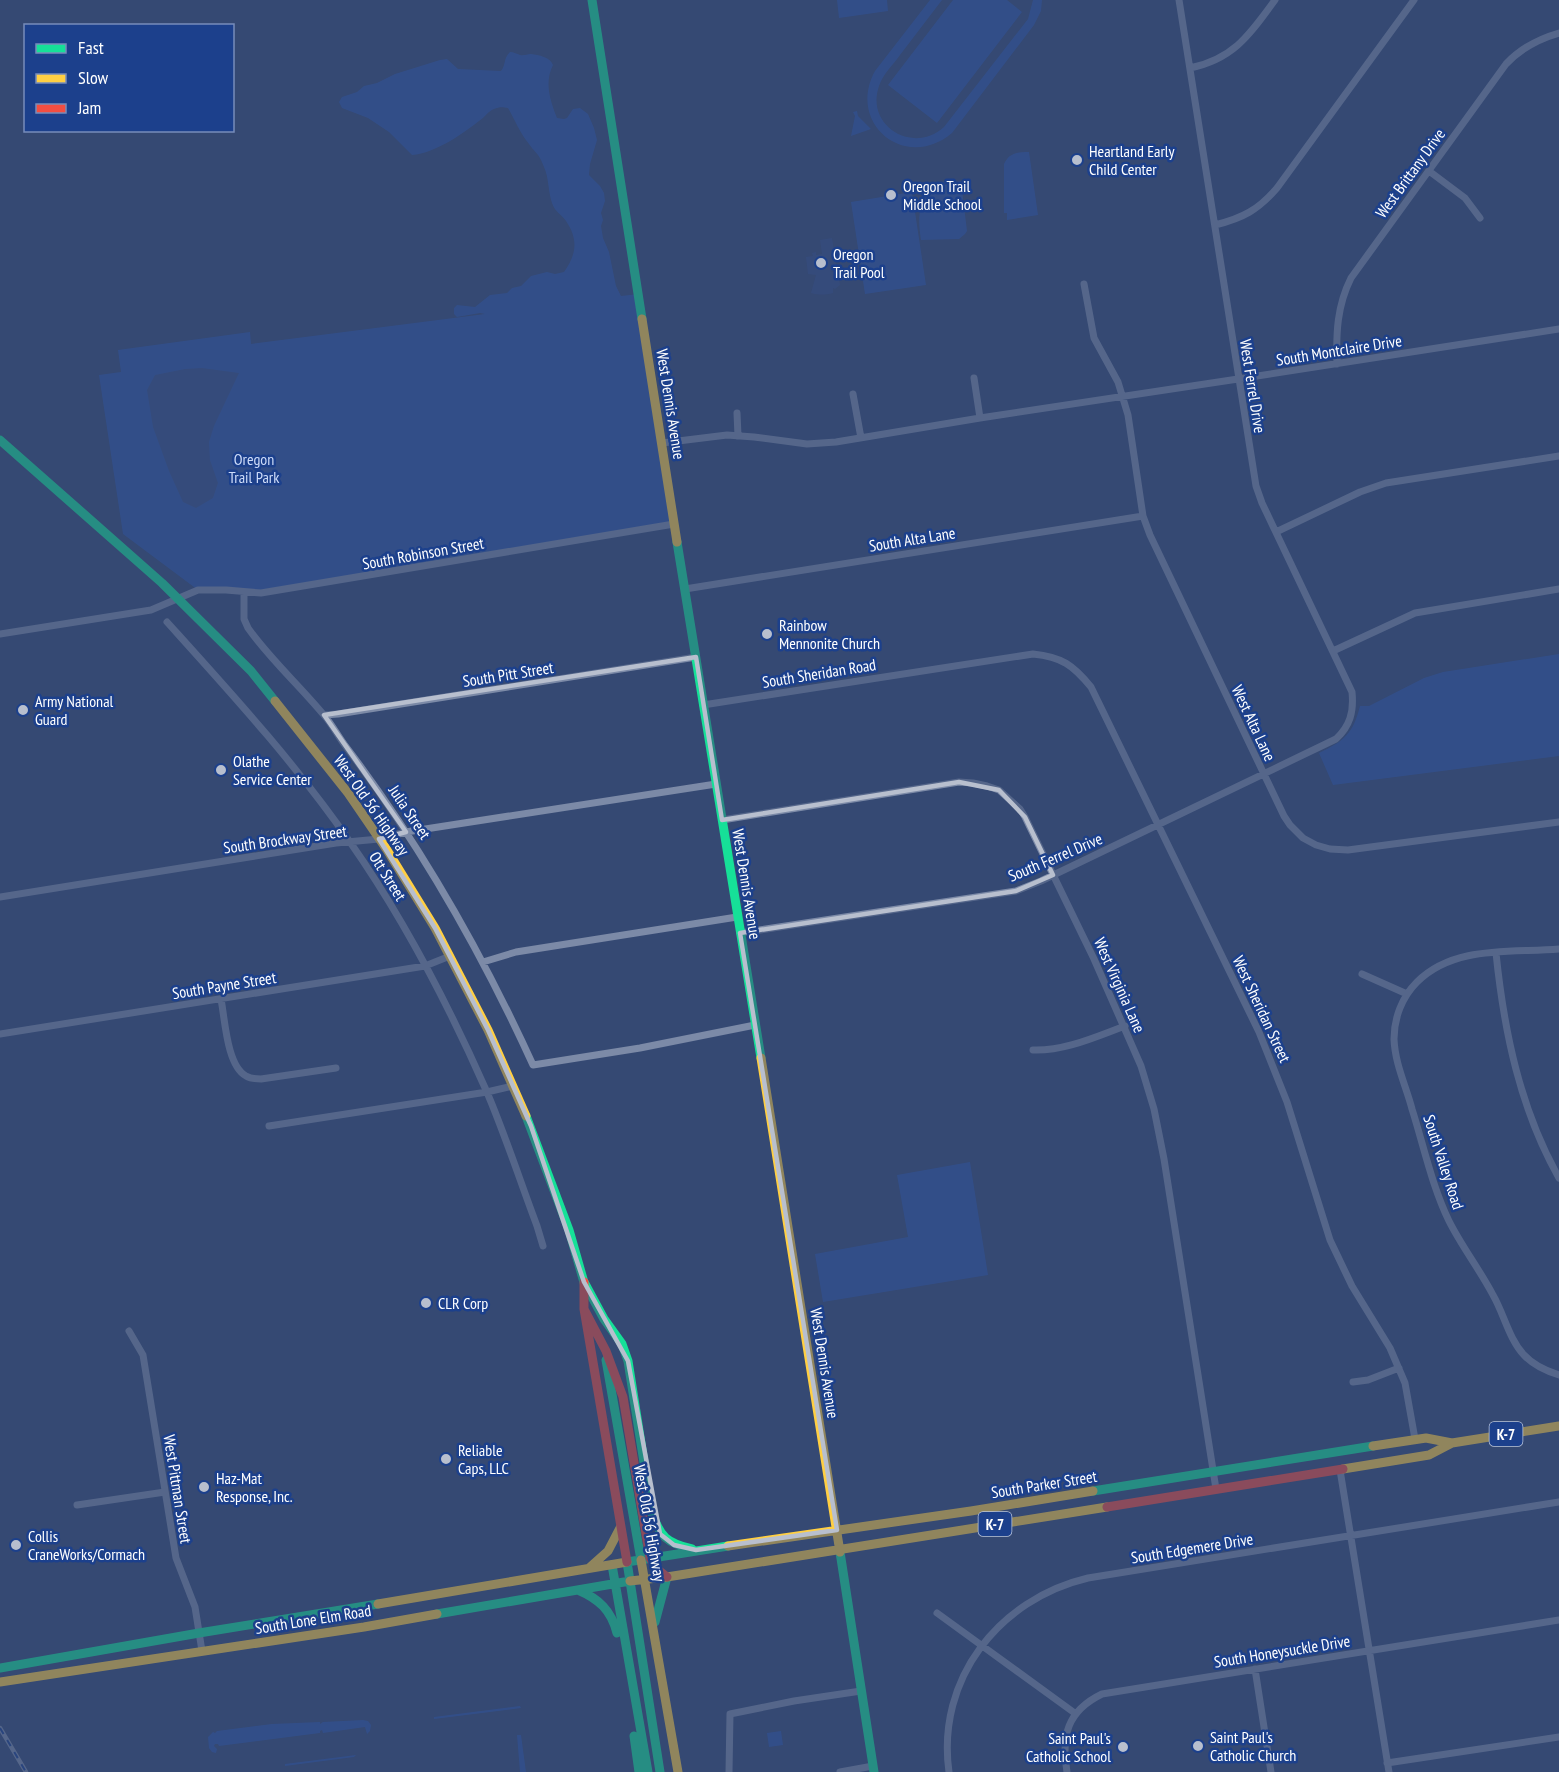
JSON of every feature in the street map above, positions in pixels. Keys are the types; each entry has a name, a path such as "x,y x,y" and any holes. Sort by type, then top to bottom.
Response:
{"main road":[{"name":"West Dennis Avenue","path":"592,0 674,524 837,1530 873,1769"},
{"name":"West Old 56 Highway","path":"0,440 177,598 262,684 348,793 417,897 488,1030 531,1126 562,1209 592,1306 611,1383 645,1559 644,1579 678,1772"},
{"name":"West Old 56 Highway","path":"584,1282 584,1309 660,1772"},
{"path":"584,1282 604,1319 622,1344 628,1361 656,1527 666,1541 696,1550"},
{"path":"584,1309 599,1335"},
{"name":"South Parker Street","path":"630,1581 1340,1470 1429,1455 1452,1443 1559,1426"},
{"name":"South Parker Street","path":"645,1559 971,1511 1416,1439 1426,1438 1452,1443"},
{"path":"588,1569 609,1551 616,1541 621,1526"},
{"path":"645,1559 667,1577 653,1630"},
{"name":"K-7","path":"627,1562 645,1559"},
{"name":"South Lone Elm Road","path":"0,1668 627,1562"},
{"path":"612,1564 648,1772"},
{"name":"South Lone Elm Road","path":"0,1682 364,1627 630,1581"},
{"path":"578,1590 604,1604 615,1623 639,1772"}],"street":[{"name":"West Ferrel Drive","path":"1179,0 1256,486 1352,692 1354,707 1350,721 1336,739 1324,745"},
{"path":"1190,68 1217,60 1236,48 1275,0"},
{"path":"1215,225 1253,211 1267,200 1414,0"},
{"name":"West Brittany Drive","path":"1337,364 1338,314 1347,287 1364,259 1513,56 1536,40 1559,33"},
{"path":"1429,171 1465,198 1480,218"},
{"path":"1084,284 1094,338 1118,382 1128,415 1143,516"},
{"name":"South Montclaire Drive","path":"662,443 716,436 738,436 807,444 836,442 1559,328"},
{"path":"974,378 980,418"},
{"path":"853,394 861,438"},
{"path":"737,413 738,436"},
{"path":"1276,532 1360,492 1386,483 1559,456"},
{"name":"South Alta Lane","path":"685,590 1143,516"},
{"name":"West Alta Lane","path":"1143,516 1263,774 1290,825 1303,838 1330,849 1348,850 1559,822"},
{"name":"South Robinson Street","path":"0,634 151,610 198,590 261,593 674,524"},
{"path":"1333,651 1415,613 1559,589"},
{"name":"Julia Street","path":"244,593 244,619 248,628 324,715 380,792 442,890 483,962 533,1065 640,1048 755,1025"},
{"name":"Ott Street","path":"167,622 257,722 322,803 387,898 425,966 487,1092 543,1246"},
{"name":"South Sheridan Road","path":"703,705 1033,654 1047,655 1061,660 1078,671"},
{"name":"South Pitt Street","path":"324,715 696,657"},
{"name":"West Sheridan Street","path":"1078,671 1091,687 1237,985 1275,1069 1340,1263 1363,1306 1390,1348 1405,1383 1416,1439"},
{"name":"South Ferrel Drive","path":"740,933 1016,891 1324,745"},
{"name":"West Virginia Lane","path":"722,820 959,783 973,783 999,790 1020,809 1125,1026 1141,1066 1159,1130 1215,1489"},
{"name":"South Brockway Street","path":"0,897 716,784"},
{"path":"483,962 516,952 737,917"},
{"name":"South Valley Road","path":"1559,950 1471,955 1449,960 1425,974 1407,994 1400,1007 1394,1037 1395,1053 1440,1199 1456,1235 1495,1298 1518,1347 1537,1366 1559,1376"},
{"path":"1496,953 1502,1008 1512,1056 1533,1122 1559,1178"},
{"name":"South Payne Street","path":"0,1034 425,966 450,956"},
{"path":"1362,974 1407,994"},
{"path":"221,999 230,1050 237,1067 244,1075 261,1080 336,1068"},
{"path":"1033,1050 1066,1046 1125,1026"},
{"path":"269,1126 513,1086"},
{"name":"West Pittman Street","path":"129,1331 143,1355 176,1558 195,1606 202,1651"},
{"path":"1353,1382 1368,1380 1399,1368"},
{"path":"1340,1470 1389,1772"},
{"path":"77,1505 165,1492"},
{"name":"South Edgemere Drive","path":"949,1772 948,1739 955,1698 963,1677 981,1645 1021,1607 1053,1589 1076,1581 1559,1502"},
{"path":"937,1613 1076,1714"},
{"name":"South Honeysuckle Drive","path":"1067,1772 1064,1740 1070,1722 1091,1700 1102,1694 1559,1620"},
{"path":"1255,1669 1271,1772"},
{"path":"729,1772 730,1714 861,1690"},
{"path":"1387,1763 1559,1737"},
{"path":"840,1772 873,1769"}],"highlighted area":[{"path":"696,657 722,820 959,782 999,790 1025,817 1053,875 1041,881 1016,891 740,933 837,1530 696,1550 674,1545 660,1534 628,1361 584,1282 531,1126 488,1030 435,928 379,839 406,832 324,715"}],"green space":[{"path":"837,0 887,0 888,11 839,18"},
{"path":"930,0 942,0 879,86 877,100 879,113 885,124 906,137 919,138 932,135 944,127 1028,19 1033,0 1042,0 1041,11 1034,25 952,133 934,144 916,147 900,144 885,137 874,124 868,109 868,90 875,71"},
{"path":"953,0 1007,0 1022,12 937,123 888,85"},
{"name":"Oregon Trail Park","path":"510,52 537,55 549,60 553,65 549,77 549,89 557,118 567,118 573,109 580,108 588,114 594,128 597,140 589,175 604,193 601,226 616,286 621,296 639,294 674,524 261,593 198,590 123,534 99,375 121,372 118,350 250,332 251,344 485,314 457,317 454,314 454,308 457,305 475,307 490,295 507,293 512,288 521,286 531,276 547,272 555,274 564,272 573,253 573,235 566,221 553,206 541,159 523,135 508,108 492,110 459,136 431,150 412,155 389,132 368,118 342,108 339,102 342,97 357,92 364,86 440,60 447,59 458,69 501,71"},
{"path":"857,111 858,116 871,129 851,136 855,116 853,112"},
{"path":"1029,152 1038,215 1007,220 1007,213 1004,213 1004,164 1008,157 1014,154"},
{"path":"961,181 967,231 965,234 959,239 921,240 920,216 925,199 938,188"},
{"path":"912,192 926,285 865,294 851,202"},
{"path":"1559,654 1559,756 1333,785 1319,753 1346,736 1351,730 1360,706 1369,706 1424,678 1443,672"},
{"path":"970,1162 988,1275 823,1302 815,1254 908,1237 897,1175"},
{"path":"520,1706 521,1708 434,1719 434,1717"},
{"path":"368,1721 371,1725 367,1734 365,1727 323,1733 322,1730 320,1733 219,1746 215,1744 216,1753 209,1748 208,1737 217,1731 272,1724 320,1722 320,1724"},
{"path":"781,1731 783,1745 769,1747 767,1733"},
{"path":"517,1735 521,1735 526,1772 520,1772"},
{"path":"356,1755 354,1757 285,1766 285,1764"}],"shaded area":[{"name":"Oregon Trail Pool","path":"832,238 837,270 830,272 838,272 840,285 833,288 833,293 811,293 816,275 808,274 806,257 813,256 812,253 816,252 816,255 822,254 820,240"},
{"path":"202,368 239,373 209,442 210,460 218,483 213,498 196,508 183,502 169,471 153,427 147,390 155,375"}],"railway":[{"path":"0,1728 26,1772"}],"traffic: fast":[{"path":"592,0 642,319"},
{"path":"0,440 162,583 251,671 275,701"},
{"path":"677,542 761,1058"},
{"path":"526,1116 569,1230 585,1286"},
{"path":"584,1282 604,1319 622,1344 628,1361 655,1521 666,1538 692,1549"},
{"path":"606,1360 641,1560"},
{"path":"1093,1491 1373,1446"},
{"path":"660,1772 627,1562 728,1546"},
{"path":"840,1552 874,1772"},
{"path":"612,1565 648,1772"},
{"path":"655,1622 667,1577"},
{"path":"437,1614 630,1581"},
{"path":"578,1590 603,1606 617,1633"},
{"path":"0,1668 378,1604"},
{"path":"634,1736 639,1772"}],"traffic: slow":[{"path":"642,319 677,542"},
{"path":"275,701 348,793 387,850 435,928 488,1030 526,1116"},
{"path":"761,1058 840,1552"},
{"path":"1373,1446 1426,1438 1452,1443 1559,1426"},
{"path":"1343,1469 1429,1455 1452,1443"},
{"path":"728,1546 1093,1491"},
{"path":"630,1581 1107,1507"},
{"path":"589,1568 608,1551 620,1528"},
{"path":"641,1560 678,1772"},
{"path":"378,1604 627,1562"},
{"path":"0,1682 437,1614"}],"traffic: jam":[{"path":"584,1282 584,1309 627,1562"},
{"path":"584,1309 606,1351 623,1397 650,1558 657,1569 667,1577"},
{"path":"1107,1507 1343,1469"}],"place":[{"name":"Heartland Early Child Center","path":"1077,160"},
{"name":"Oregon Trail Middle School","path":"891,195"},
{"name":"Oregon Trail Pool","path":"821,263"},
{"name":"Rainbow Mennonite Church","path":"767,634"},
{"name":"Army National Guard","path":"23,710"},
{"name":"Olathe Service Center","path":"221,770"},
{"name":"CLR Corp","path":"426,1303"},
{"name":"Reliable Caps, LLC","path":"446,1459"},
{"name":"Haz-Mat Response, Inc.","path":"204,1487"},
{"name":"Collis CraneWorks/Cormach","path":"16,1545"},
{"name":"Saint Paul's Catholic Church","path":"1198,1746"},
{"name":"Saint Paul's Catholic School","path":"1123,1747"}]}
